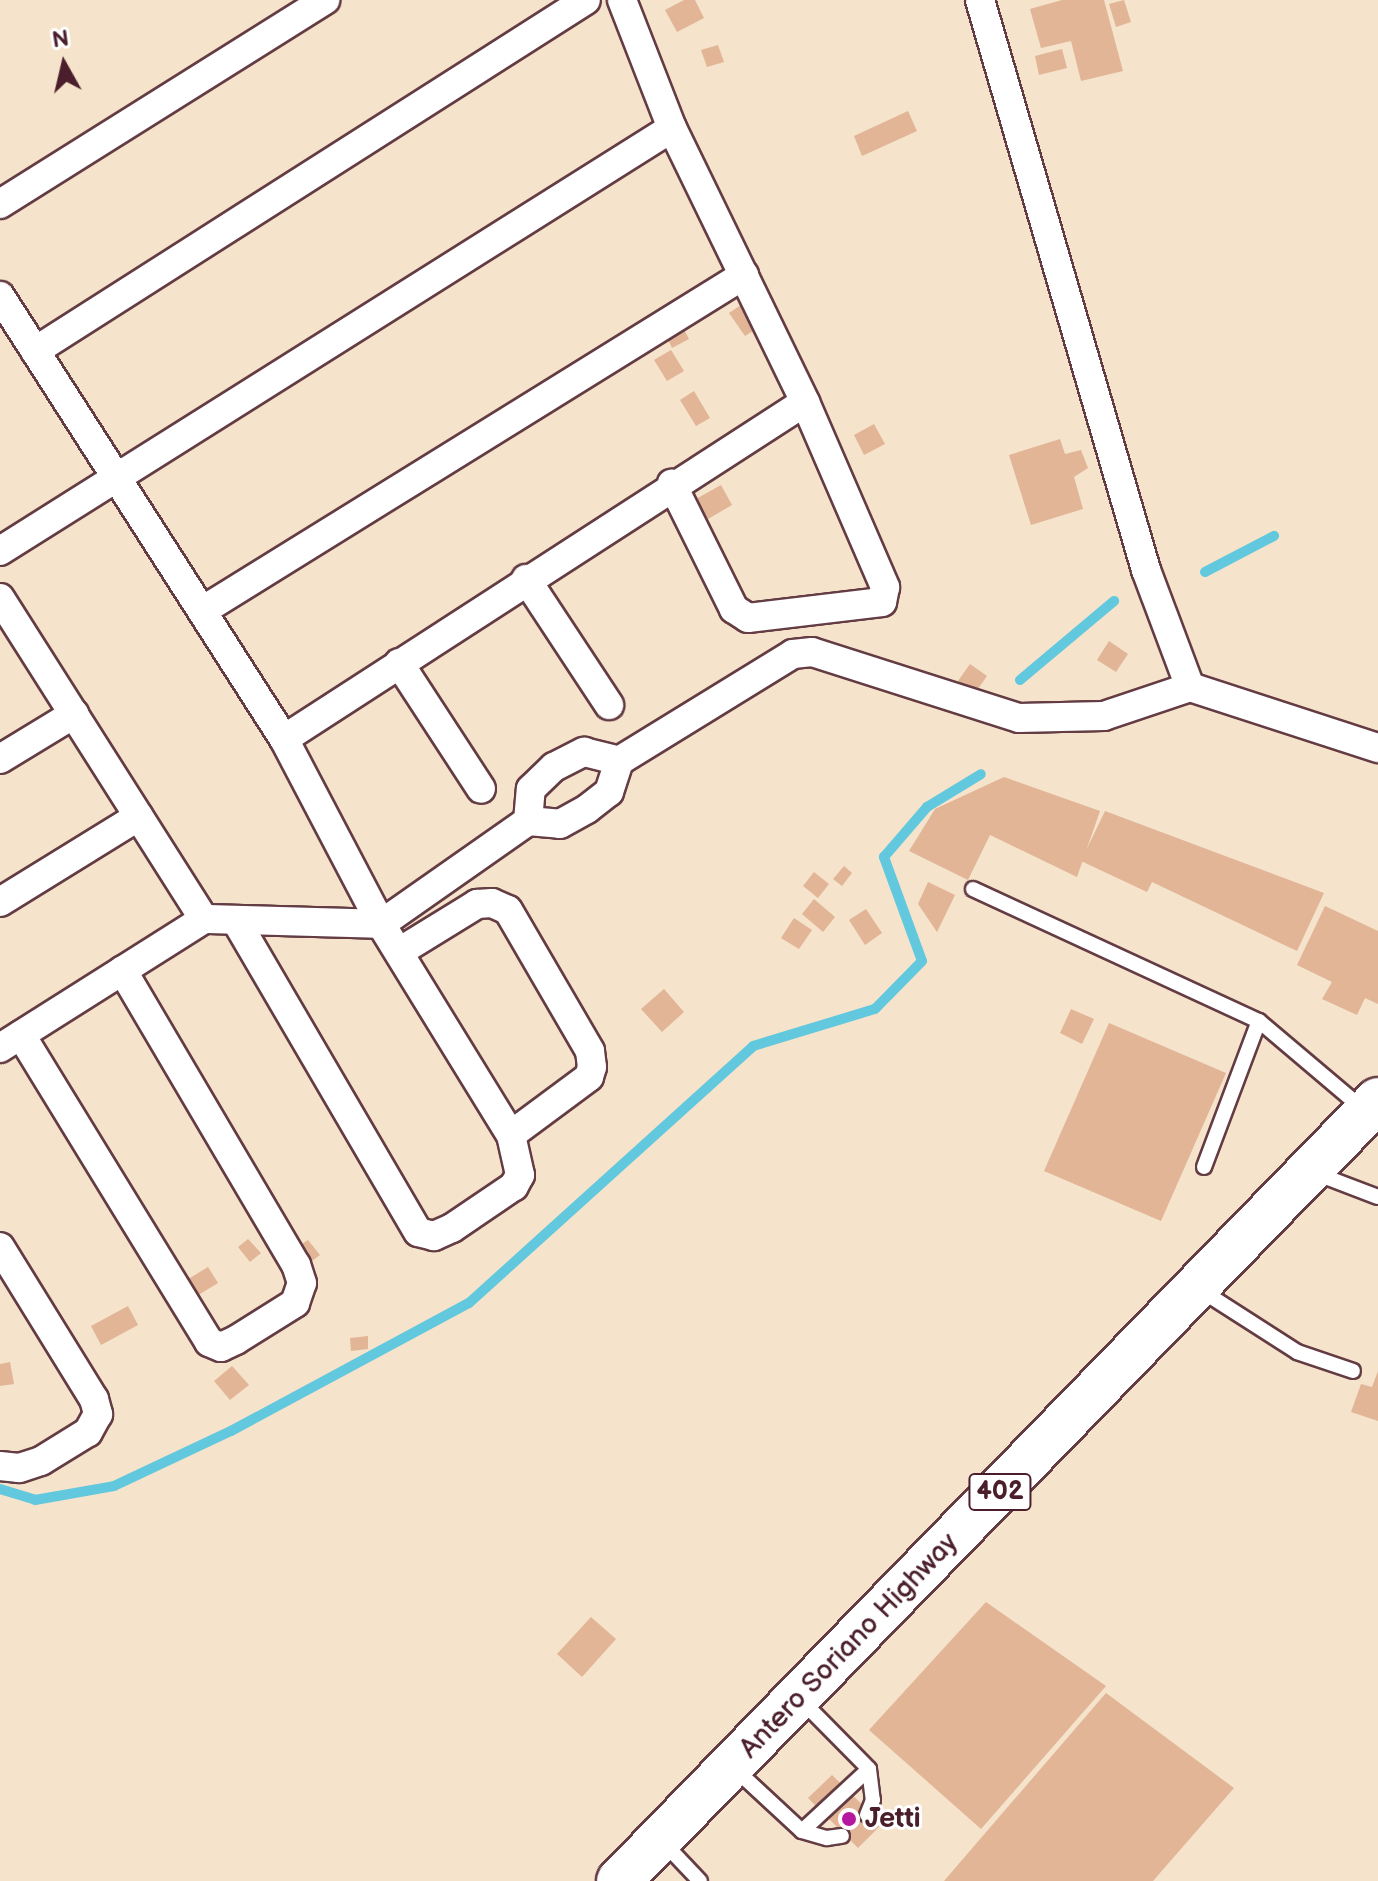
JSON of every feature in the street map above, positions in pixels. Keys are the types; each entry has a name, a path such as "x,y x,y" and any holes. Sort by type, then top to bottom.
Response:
{"main road":[{"name":"Antero Soriano Highway","path":"619,1881 1199,1289 1372,1106"}],"street":[{"path":"0,204 325,0"},
{"path":"35,351 586,0"},
{"path":"622,0 672,128 805,402 885,587 882,602 748,618 734,609 672,484"},
{"path":"980,0 1146,570 1190,687"},
{"path":"0,551 672,128"},
{"path":"202,611 744,275"},
{"path":"0,296 284,739 381,924 511,1135 520,1175 514,1186 452,1228 434,1236 418,1232 236,920"},
{"path":"284,739 672,484 805,402"},
{"path":"526,579 609,705"},
{"path":"0,598 204,919"},
{"path":"122,970 296,1265 302,1283 295,1303 221,1347 209,1342 11,1042 122,970 204,919 381,924 528,821 560,824 587,809 609,792 619,761 802,652 1019,718 1104,716 1190,687 1378,748"},
{"path":"399,663 481,789"},
{"path":"0,759 74,714"},
{"path":"528,821 531,789 554,767 584,752 619,761"},
{"path":"0,902 139,816"},
{"path":"399,952 477,904 492,903 508,910 590,1051 592,1067 589,1077 511,1135"},
{"path":"0,1247 94,1399 98,1414 88,1432 41,1461 19,1468 0,1466"}],"lane":[{"path":"973,889 1259,1021 1372,1106"},
{"path":"1204,1167 1259,1021"},
{"path":"1311,1171 1378,1197"},
{"path":"1199,1289 1297,1352 1353,1371"},
{"path":"798,1697 869,1769 873,1800 867,1815"},
{"path":"732,1766 802,1831 827,1838 842,1836"},
{"path":"802,1831 869,1769"},
{"path":"660,1839 700,1881"}],"building":[{"path":"684,0 695,0 704,18 677,32 665,10"},
{"path":"1062,0 1104,0 1123,71 1081,81 1071,41 1041,48 1030,9"},
{"path":"1124,0 1131,22 1116,27 1109,4"},
{"path":"718,45 724,62 707,67 701,50"},
{"path":"1062,49 1067,68 1039,75 1035,56"},
{"path":"908,111 917,131 862,156 854,136"},
{"path":"750,299 766,323 745,336 729,313"},
{"path":"678,318 689,339 672,348 662,327"},
{"path":"671,350 684,371 667,381 654,360"},
{"path":"694,391 710,418 696,426 680,400"},
{"path":"874,424 885,444 864,455 854,435"},
{"path":"1060,439 1065,454 1081,450 1088,468 1074,477 1083,509 1031,525 1009,455"},
{"path":"721,485 732,505 708,519 696,499"},
{"path":"1109,641 1128,654 1116,672 1097,660"},
{"path":"970,664 987,676 975,693 958,681"},
{"path":"1004,777 1100,811 1077,877 990,835 968,880 909,851 935,809"},
{"path":"1105,811 1324,893 1297,951 1152,882 1147,892 1081,861"},
{"path":"844,866 852,873 842,886 833,879"},
{"path":"814,872 829,884 818,898 803,886"},
{"path":"928,882 955,895 937,932 918,904"},
{"path":"814,899 835,917 823,932 802,914"},
{"path":"1325,906 1378,931 1378,1004 1365,998 1357,1015 1322,999 1332,982 1297,965"},
{"path":"866,909 882,933 865,945 849,920"},
{"path":"794,918 812,930 799,949 781,938"},
{"path":"664,989 684,1012 662,1032 641,1009"},
{"path":"1071,1009 1094,1019 1082,1044 1060,1033"},
{"path":"1109,1023 1226,1073 1161,1221 1044,1171"},
{"path":"248,1239 261,1253 250,1262 238,1247"},
{"path":"308,1240 320,1255 308,1264 296,1248"},
{"path":"208,1267 218,1283 195,1297 185,1281"},
{"path":"128,1306 138,1325 101,1345 91,1326"},
{"path":"368,1336 368,1349 351,1351 350,1338"},
{"path":"10,1362 14,1384 0,1386 0,1364"},
{"path":"232,1366 249,1385 230,1400 214,1381"},
{"path":"1378,1371 1378,1421 1351,1412 1361,1384 1372,1387"},
{"path":"986,1602 1106,1686 981,1829 869,1730"},
{"path":"591,1617 616,1639 582,1677 557,1654"},
{"path":"1106,1693 1234,1788 1153,1881 944,1881"},
{"path":"832,1775 882,1824 858,1848 808,1798"}],"waterway":[{"path":"1205,572 1274,536"},
{"path":"1020,680 1114,601"},
{"path":"0,1489 35,1500 114,1486 231,1431 469,1303 753,1046 875,1009 922,961 884,857 927,807 981,774"}],"place":[{"name":"Jetti","path":"849,1819"}]}
